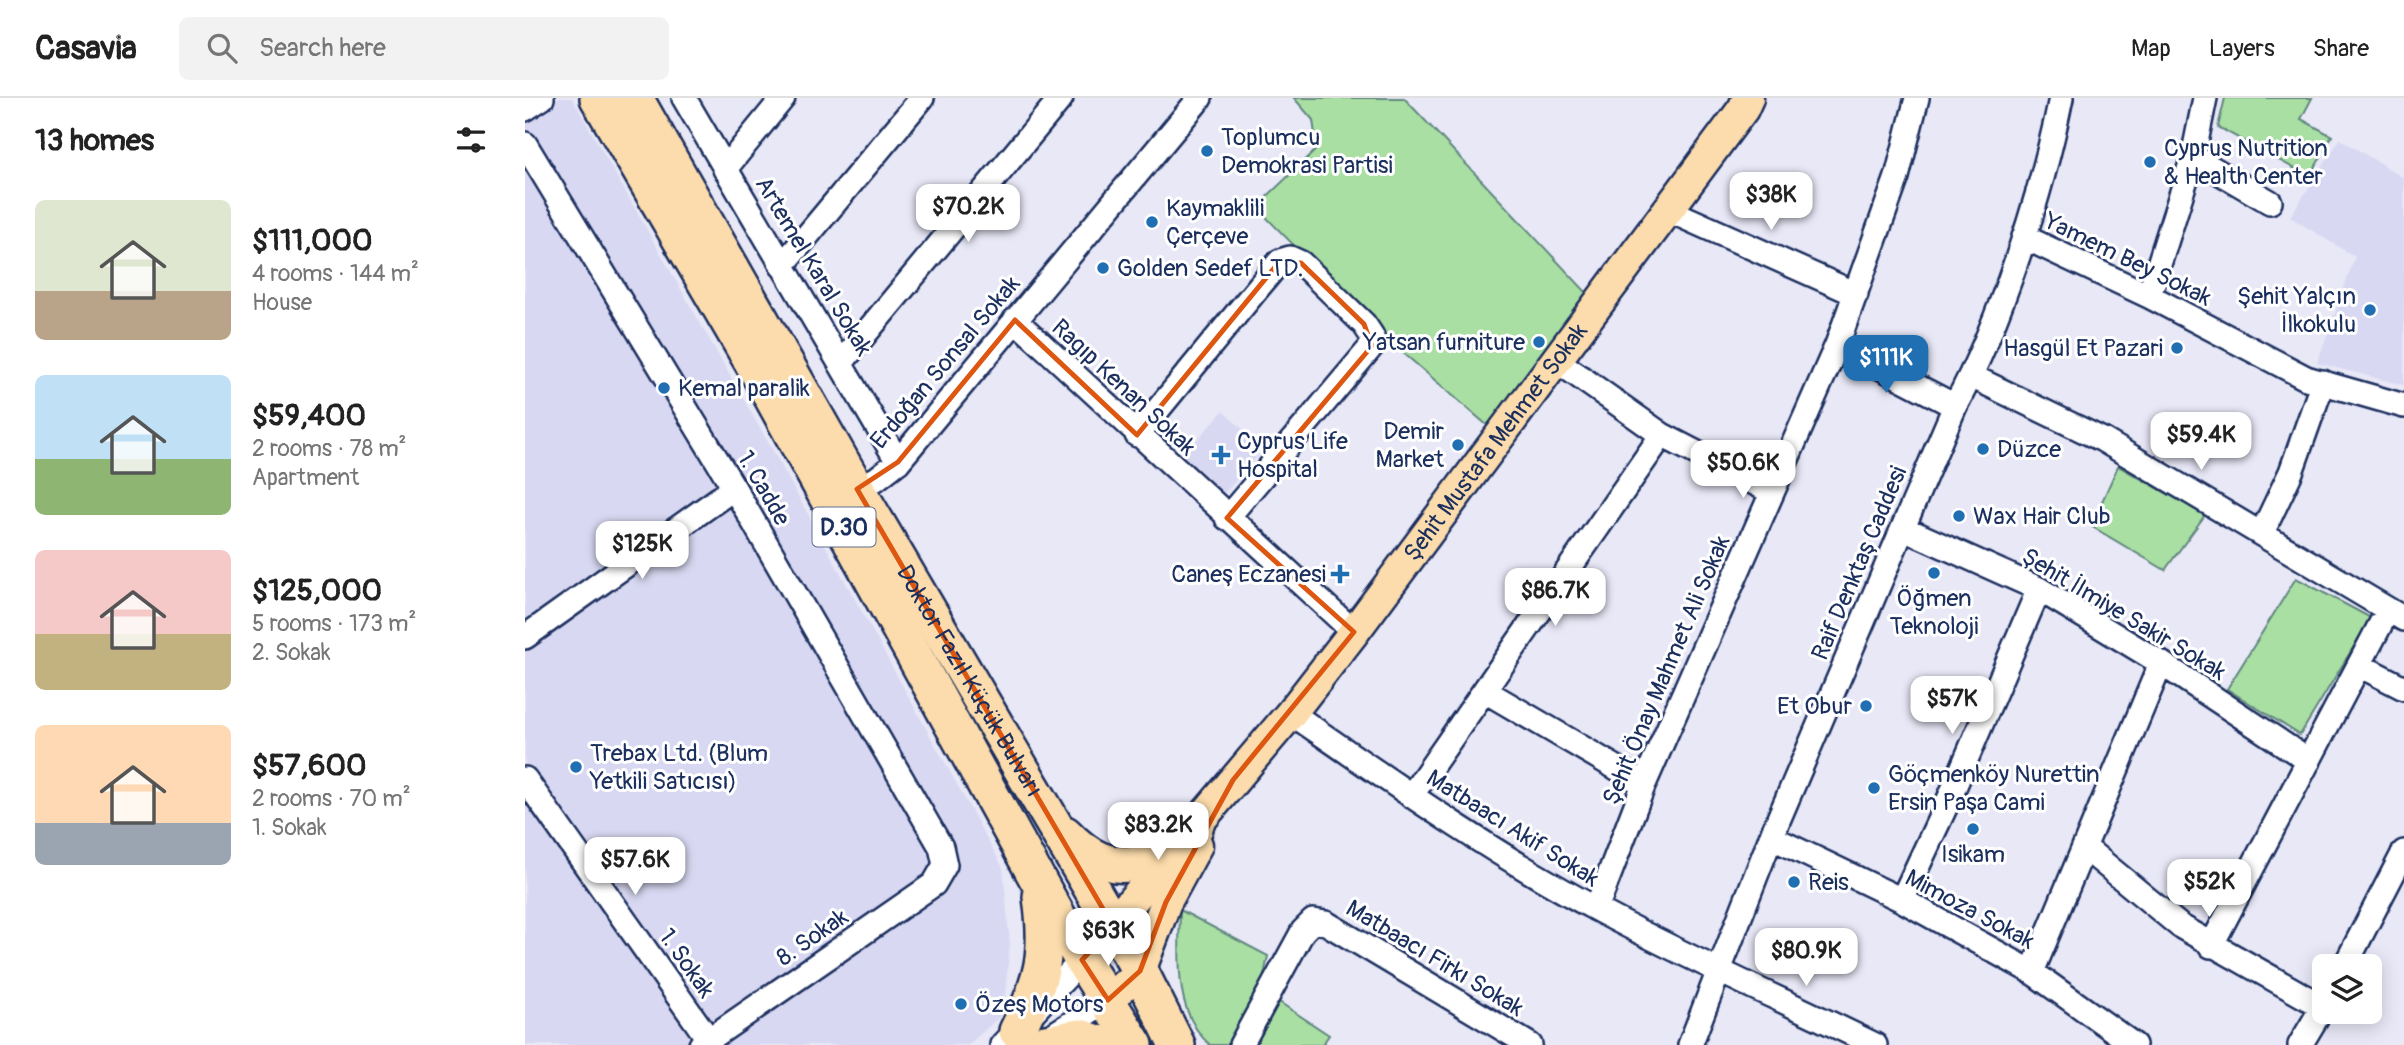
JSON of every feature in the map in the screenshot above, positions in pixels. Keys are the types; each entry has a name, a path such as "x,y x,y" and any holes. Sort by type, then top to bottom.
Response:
{"highway":[{"name":"Doktor Fazıl Küçük Bulvarı","path":"635,98 1043,811 1140,971 1177,1045"},
{"name":"Doktor Fazıl Küçük Bulvarı","path":"597,99 769,391 1082,960"},
{"path":"1043,811 1089,857 1114,864 1131,865 1149,861 1195,828"},
{"path":"1039,881 1046,954 1024,1041 1080,1037 1102,1045"},
{"name":"D.30","path":"1082,960 1135,1045"}],"main road":[{"name":"Şehit Mustafa Mehmet Sokak","path":"1082,960 1291,713 1354,632 1668,210 1748,98"},
{"name":"Şehit Mustafa Mehmet Sokak","path":"1140,971 1177,879 1233,780"},
{"path":"1108,1000 1140,971"}],"street":[{"path":"525,109 542,98"},
{"name":"Artemel Karal Sokak","path":"684,98 898,461"},
{"path":"725,169 783,98"},
{"path":"782,266 922,98"},
{"path":"841,363 1061,98"},
{"name":"Erdoğan Sonsal Sokak","path":"857,489 876,480 898,461 1200,98"},
{"name":"Şehit Önay Mahmet Ali Sokak","path":"1597,909 1644,784 1770,491 1837,345 1896,177 1917,98"},
{"name":"Raif Denktaş Caddesi","path":"1690,1045 1770,837 1955,406 1971,376 2024,237 2061,98"},
{"path":"2149,296 2193,157 2206,98"},
{"name":"1. Cadde","path":"525,144 734,488 941,847 945,865"},
{"path":"2193,157 2270,202"},
{"path":"1668,210 1856,294"},
{"name":"Yamem Bey Sokak","path":"2024,237 2149,296 2305,378 2404,406"},
{"path":"1137,435 1280,261 1290,258 1301,263 1364,324 1372,336 1372,346 1227,517"},
{"name":"Ragıp Kenan Sokak","path":"1015,320 1354,632"},
{"path":"1837,345 1955,406"},
{"path":"1556,360 1663,435 1770,491"},
{"path":"1971,376 2103,440 2396,614 2359,665 2211,946"},
{"path":"2262,533 2291,472 2323,382"},
{"path":"1411,796 1663,435"},
{"path":"525,637 734,488"},
{"name":"Şehit İlmiye Sakir Sokak","path":"1903,527 2039,589 2161,663 2309,761"},
{"path":"1902,900 1950,797 2039,589"},
{"path":"2032,972 2161,663"},
{"path":"2359,665 2404,688"},
{"path":"1485,691 1644,784"},
{"name":"Matbaacı Akif Sokak","path":"1291,713 1411,796 1597,909 1718,972 1875,1045"},
{"name":"1. Sokak","path":"525,779 705,1042"},
{"name":"Mimoza Sokak","path":"1770,837 1902,900 2032,972 2134,1045"},
{"path":"2084,847 2179,926 2312,1000"},
{"path":"2350,954 2404,852"},
{"name":"8. Sokak","path":"705,1042 935,884 945,865"},
{"name":"Matbaacı Firkı Sokak","path":"1246,1043 1303,931 1313,921 1327,923 1530,1045"},
{"path":"1024,1041 1082,960"},
{"path":"1024,1041 1108,1000"},
{"path":"2300,1045 2312,1024"}],"highlighted area":[{"path":"1280,261 1301,263 1364,324 1372,346 1227,518 1354,632 1233,780 1166,902 1140,971 1108,1000 1082,960 1113,926 857,489 898,462 1015,320 1137,435"}],"shaded area":[{"path":"525,98 572,98 777,458 1003,868 1010,944 1003,1014 968,1045 525,1045"},
{"name":"Şehit Yalçın İlkokulu","path":"2340,139 2404,178 2404,385 2317,363 2355,257 2290,217"},
{"name":"Cyprus Life Hospital","path":"1223,411 1264,449 1220,498 1178,461"}],"green space":[{"path":"1294,98 1404,98 1587,293 1488,426 1386,338 1256,207 1317,149 1313,120"},
{"path":"2225,98 2312,98 2301,119 2332,136 2310,177 2218,127"},
{"path":"2118,466 2205,515 2165,570 2091,526"},
{"path":"2296,578 2371,618 2300,735 2227,689"},
{"path":"1180,910 1268,956 1261,990 1329,1035 1322,1045 1210,1045 1198,1032 1184,1000 1179,964"}],"place":[{"name":"Toplumcu Demokrasi Partisi","path":"1207,151"},
{"name":"Cyprus Nutrition & Health Center","path":"2150,162"},
{"name":"Kaymaklili Çerçeve","path":"1152,222"},
{"name":"Golden Sedef LTD.","path":"1103,268"},
{"name":"Şehit Yalçın İlkokulu","path":"2370,310"},
{"name":"Yatsan furniture","path":"1539,342"},
{"name":"Hasgül Et Pazari","path":"2177,348"},
{"name":"Kemal paralik","path":"664,388"},
{"name":"Demir Market","path":"1458,445"},
{"name":"Düzce","path":"1983,449"},
{"name":"Cyprus Life Hospital","path":"1221,455"},
{"name":"Wax Hair Club","path":"1959,516"},
{"name":"Öğmen Teknoloji","path":"1934,573"},
{"name":"Caneş Eczanesi","path":"1340,574"},
{"name":"Et Obur","path":"1866,706"},
{"name":"Trebax Ltd. (Blum Yetkili Satıcısı)","path":"576,767"},
{"name":"Göçmenköy Nurettin Ersin Paşa Cami","path":"1874,788"},
{"name":"Isikam","path":"1973,829"},
{"name":"Reis","path":"1794,882"},
{"name":"Özeş Motors","path":"961,1004"}]}
